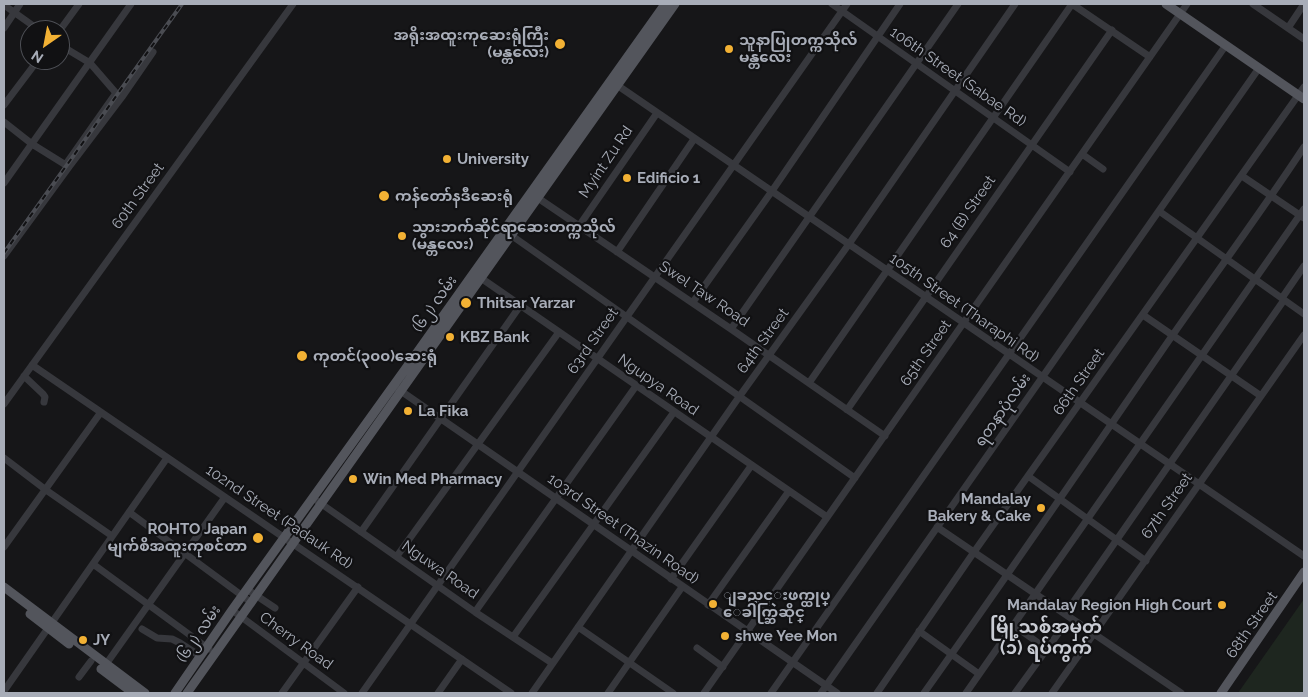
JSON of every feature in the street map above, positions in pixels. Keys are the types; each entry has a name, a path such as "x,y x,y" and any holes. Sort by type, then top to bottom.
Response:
{"main road":[{"name":"(၆၂) လမ်း","path":"175,693 232,610 289,540 317,501 613,83 665,4"},
{"name":"(၆၂) လမ်း","path":"613,83 674,4"},
{"path":"1166,4 1301,97"},
{"name":"(၆၂) လမ်း","path":"187,693 254,599 289,540"},
{"name":"68th Street","path":"1221,693 1304,572"},
{"path":"4,587 91,661 104,667 133,693"},
{"path":"4,594 104,667 145,693"}],"street":[{"path":"4,28 20,4"},
{"path":"67,20 78,4"},
{"path":"4,183 131,4"},
{"name":"60th Street","path":"4,404 293,4"},
{"name":"106th Street (Sabae Rd)","path":"832,4 1070,172"},
{"name":"63rd Street","path":"362,693 847,4"},
{"path":"693,302 772,191 900,4"},
{"path":"731,328 958,4"},
{"name":"64th Street","path":"532,693 1016,4"},
{"path":"809,383 1072,4 1150,57"},
{"name":"65th Street","path":"704,693 1187,4"},
{"path":"1253,4 1304,39"},
{"path":"1288,28 1304,4"},
{"path":"4,5 24,20"},
{"name":"64 (B) Street","path":"847,410 1112,30"},
{"path":"770,693 1226,45"},
{"path":"70,51 90,63 122,97"},
{"path":"67,166 122,97 153,52"},
{"name":"ရတနာပုံလမ်း","path":"821,693 1259,68"},
{"path":"4,106 31,70"},
{"name":"105th Street (Tharaphi Rd)","path":"613,83 1304,556"},
{"name":"66th Street","path":"877,693 974,552 1142,315 1301,97 1304,87"},
{"path":"4,256 116,92"},
{"name":"Myint Zu Rd","path":"579,226 657,113"},
{"path":"4,122 32,144 67,166"},
{"path":"617,252 694,139"},
{"path":"924,693 1172,336 1272,196 1304,147"},
{"path":"1082,154 1103,169"},
{"path":"966,693 1303,214 1242,176"},
{"name":"Swel Taw Road","path":"534,195 731,328 885,436"},
{"path":"1159,211 1304,314"},
{"path":"507,233 855,478"},
{"path":"1065,614 1231,376 1304,266"},
{"name":"Ngupya Road","path":"477,276 827,517"},
{"path":"361,532 520,306"},
{"path":"1142,315 1261,396"},
{"path":"397,556 559,332"},
{"name":"67th Street","path":"1052,693 1304,334"},
{"name":"102nd Street (Padauk Rd)","path":"32,364 511,693"},
{"path":"24,376 43,394 45,397 44,402"},
{"path":"475,612 636,386"},
{"name":"103rd Street (Thazin Road)","path":"397,388 837,693"},
{"path":"4,547 100,412"},
{"path":"513,637 674,412"},
{"path":"4,458 112,536"},
{"path":"4,691 48,625 167,458"},
{"path":"671,579 751,466"},
{"path":"1028,476 1146,561"},
{"path":"708,605 789,491"},
{"path":"104,667 225,497"},
{"name":"Nguwa Road","path":"317,501 475,612 552,663"},
{"path":"129,512 186,554 254,599 275,608"},
{"path":"937,527 1181,693"},
{"path":"93,564 216,654"},
{"path":"282,693 358,587"},
{"path":"608,693 682,587"},
{"name":"Cherry Road","path":"232,610 344,693"},
{"path":"1013,624 1047,649"},
{"path":"578,626 673,693"},
{"path":"142,629 156,638 172,639 200,656"},
{"path":"919,631 979,674"},
{"path":"1015,693 1060,631"},
{"path":"697,648 723,667"},
{"path":"438,693 462,659"},
{"path":"79,677 91,661"}],"shaded area":[{"path":"1304,599 1304,693 1238,693"}],"railway":[{"path":"4,253 182,4"}],"place":[{"name":"အရိုးအထူးကုဆေးရုံကြီး (မန္တလေး)","path":"560,44"},
{"name":"သူနာပြုတက္ကသိုလ် မန္တလေး","path":"729,49"},
{"name":"University","path":"447,159"},
{"name":"Edificio 1","path":"627,178"},
{"name":"ကန်တော်နဒီဆေးရုံ","path":"384,196"},
{"name":"သွားဘက်ဆိုင်ရာဆေးတက္ကသိုလ် (မန္တလေး)","path":"402,236"},
{"name":"Thitsar Yarzar","path":"466,303"},
{"name":"KBZ Bank","path":"450,337"},
{"name":"ကုတင်(၃၀၀)ဆေးရုံ","path":"302,356"},
{"name":"La Fika","path":"408,411"},
{"name":"Win Med Pharmacy","path":"353,479"},
{"name":"Mandalay Bakery & Cake","path":"1041,508"},
{"name":"ROHTO Japan မျက်စိအထူးကုစင်တာ","path":"258,538"},
{"name":"ျခည္လင္းဖက္ထုပ္ ေခါက္ဆြဲဆိုင္","path":"713,604"},
{"name":"Mandalay Region High Court","path":"1222,605"},
{"name":"shwe Yee Mon","path":"725,636"},
{"name":"JY","path":"83,640"}],"district":[{"name":"မြို့သစ်အမှတ် (၁) ရပ်ကွက်","path":"1046,638"}]}
